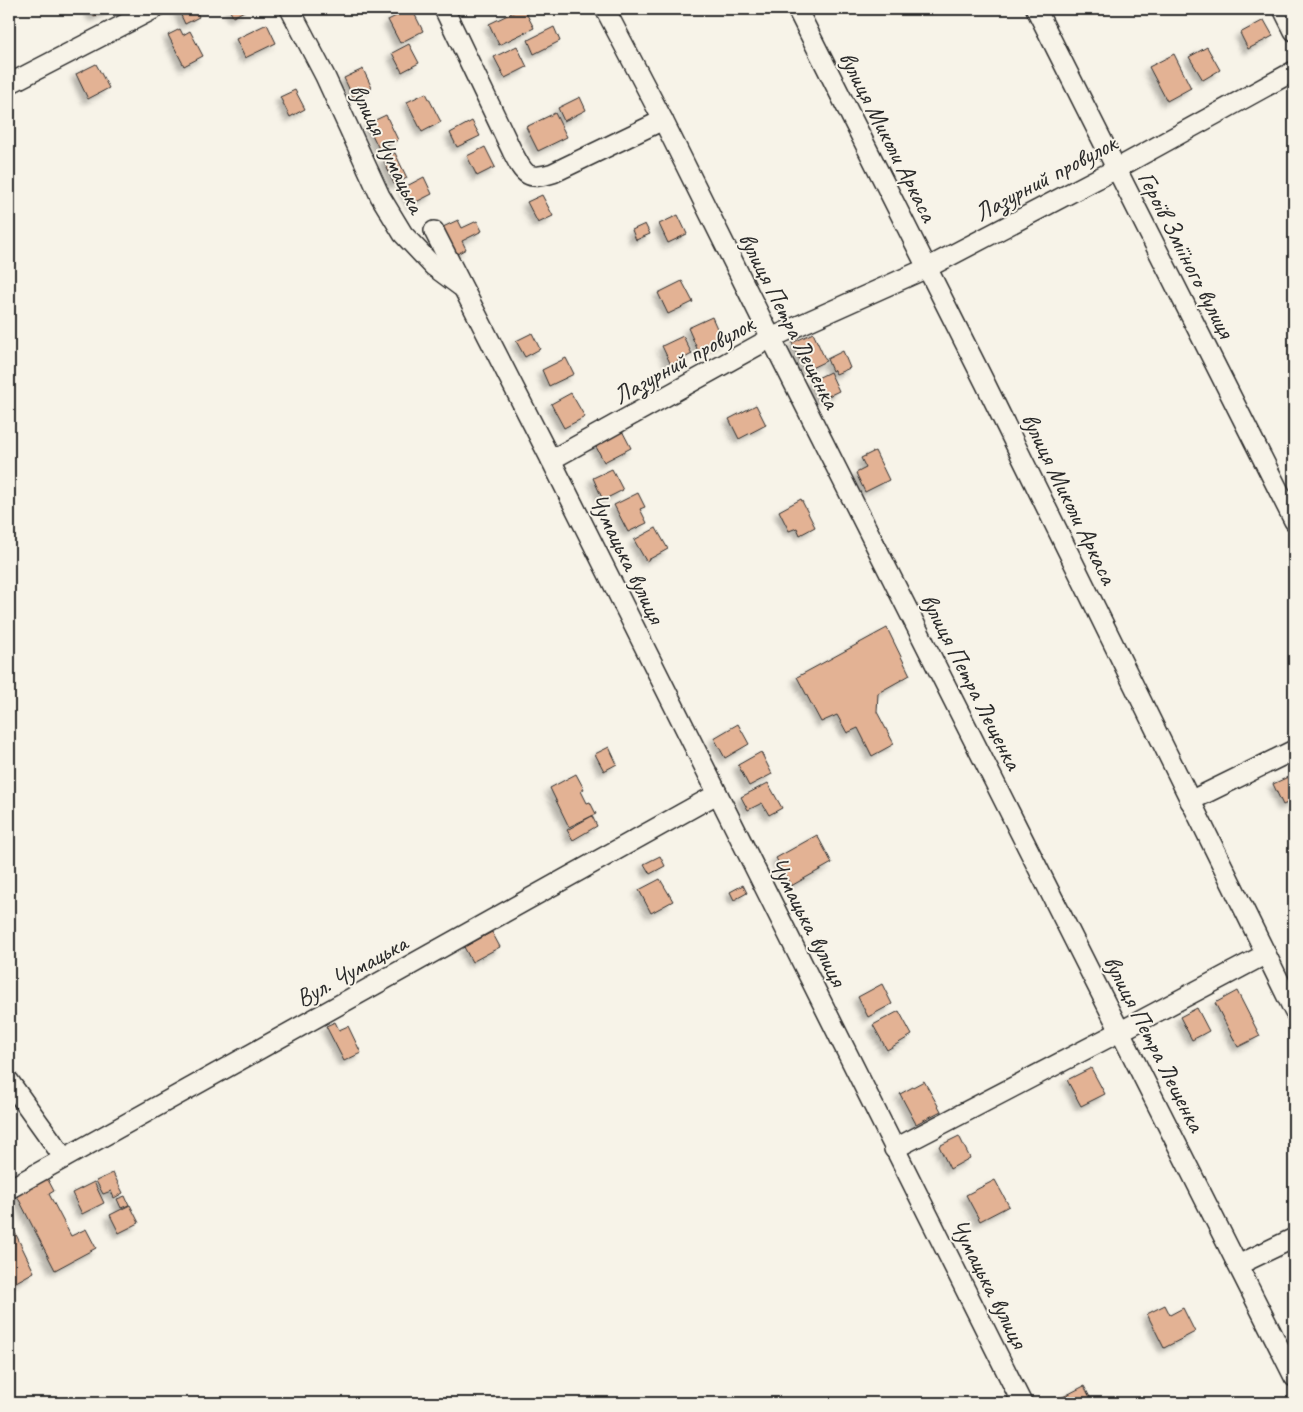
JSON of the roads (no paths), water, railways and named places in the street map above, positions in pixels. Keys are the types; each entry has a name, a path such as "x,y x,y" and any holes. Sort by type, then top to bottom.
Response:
{"street":[{"path":"9,84 154,9"},
{"name":"вулиця Чумацька","path":"290,9 325,76 380,196 403,234 433,266 465,290"},
{"path":"444,9 512,151 524,172 528,175 539,177 553,173 663,120"},
{"name":"вулиця Петра Лещенка","path":"605,9 663,120 1294,1377"},
{"name":"вулиця Миколи Аркаса","path":"797,9 990,392 1294,1011"},
{"name":"Героїв Зміїного вулиця","path":"1036,9 1294,521"},
{"path":"1283,9 1294,31"},
{"name":"Лазурний провулок","path":"551,460 771,338 927,268 1116,169 1294,71"},
{"name":"Чумацька вулиця","path":"434,231 551,460 1022,1403"},
{"path":"1190,801 1294,750"},
{"name":"Вул. Чумацька","path":"9,1189 718,794"},
{"path":"894,1149 1266,954"},
{"path":"9,1081 64,1158"},
{"path":"1238,1265 1294,1238"}]}
